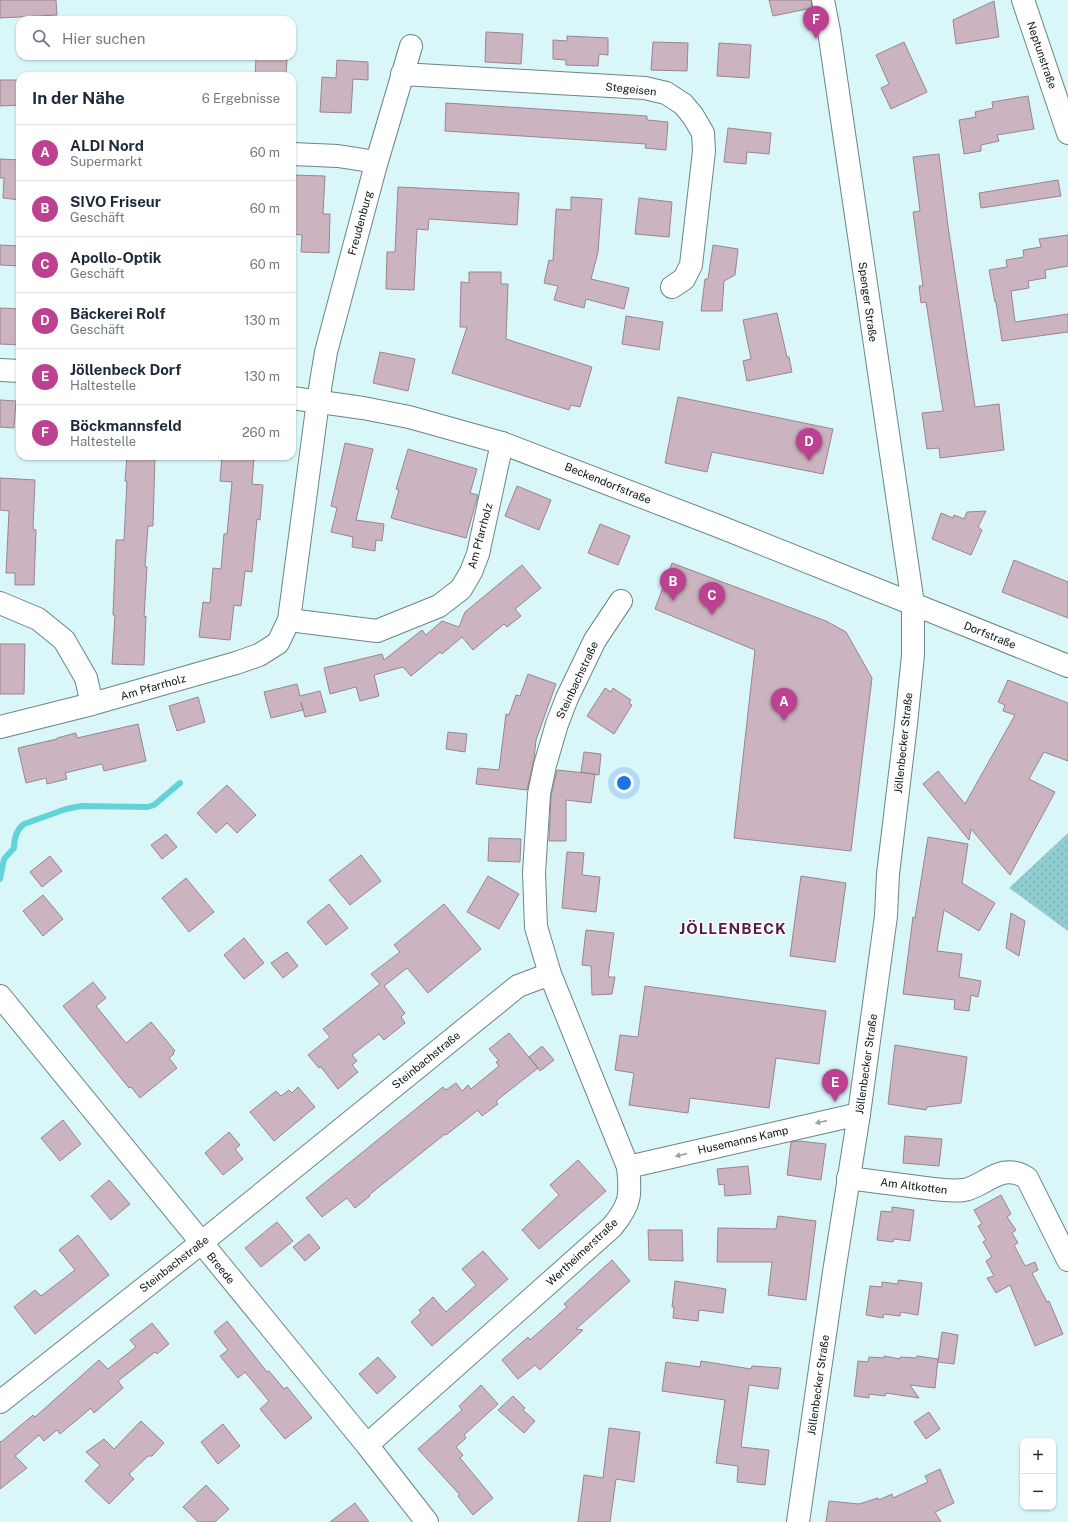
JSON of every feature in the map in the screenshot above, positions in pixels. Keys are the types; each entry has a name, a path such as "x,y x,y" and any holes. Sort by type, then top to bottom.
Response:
{"street":[{"name":"Spenger Straße","path":"823,0 829,31 913,604"},
{"name":"Neptunstraße","path":"1023,0 1068,133"},
{"name":"Freudenburg","path":"318,401 326,352 376,162 411,46"},
{"name":"Stegeisen","path":"402,74 646,88 666,93 683,104 693,116 703,133 704,151 691,265 684,279 672,287"},
{"path":"296,154 338,156 376,162"},
{"path":"0,370 16,371"},
{"name":"Beckendorfstraße","path":"296,398 362,408 409,417 502,443 718,526 913,604"},
{"name":"Am Pfarrholz","path":"0,727 156,687 259,655 278,643 289,620 318,401"},
{"name":"Am Pfarrholz","path":"289,620 377,631 439,606 461,589 471,572 478,554 502,443"},
{"name":"Steinbachstraße","path":"0,1402 201,1243 518,986 550,974 536,927 534,873 539,794 545,765 566,698 595,640 621,601"},
{"path":"0,603 38,619 64,640 86,678 92,704"},
{"name":"Dorfstraße","path":"913,604 1068,666"},
{"name":"Jöllenbecker Straße","path":"798,1522 848,1178 859,1114 886,916 888,874 906,724 912,655 913,604"},
{"name":"Wertheimerstraße","path":"367,1445 612,1226 622,1215 628,1202 631,1188 628,1167 550,974"},
{"name":"Breede","path":"0,996 367,1445 427,1522"},
{"name":"Husemanns Kamp","path":"628,1167 859,1114"},
{"name":"Am Altkotten","path":"848,1178 951,1191 968,1189 990,1177 1002,1174 1013,1172 1020,1174 1027,1178 1068,1260"}],"shaded area":[{"path":"1068,833 1068,931 1009,888"}],"building":[{"path":"0,0 56,0 57,15 0,18"},
{"path":"769,0 811,0 812,8 773,16"},
{"path":"994,1 999,37 956,44 953,20"},
{"path":"486,32 523,34 521,64 485,62"},
{"path":"567,36 608,38 608,55 599,54 598,66 566,65 566,60 553,59 553,40 567,41"},
{"path":"653,42 688,43 687,71 651,70"},
{"path":"904,42 927,92 891,109 881,88 889,84 876,55"},
{"path":"719,43 751,45 749,78 717,76"},
{"path":"256,60 287,60 286,72 255,72"},
{"path":"337,60 368,62 368,80 353,79 351,113 320,112 322,77 336,78"},
{"path":"0,80 16,80 16,105 0,106"},
{"path":"1028,96 1034,129 997,135 999,141 981,145 981,151 964,154 959,120 976,117 975,112 993,108 992,102"},
{"path":"446,103 647,116 647,120 668,122 666,150 645,148 646,144 445,131"},
{"path":"728,128 771,133 769,154 747,152 746,164 724,162"},
{"path":"939,154 948,226 975,407 999,404 1004,450 940,458 939,448 927,449 922,413 943,411 926,302 921,303 919,286 923,286 913,212 920,211 913,157"},
{"path":"0,159 16,160 16,200 3,198 4,178 0,178"},
{"path":"296,175 325,176 323,214 330,214 329,253 301,252 302,235 296,234"},
{"path":"1058,180 1061,196 981,208 979,193"},
{"path":"398,187 519,193 517,225 429,219 428,230 417,229 414,290 386,289 387,252 395,252"},
{"path":"571,197 602,199 598,252 591,279 629,288 624,309 586,299 584,308 554,300 558,286 544,283 549,260 553,261 556,209 571,210"},
{"path":"639,198 672,202 669,237 635,234"},
{"path":"1068,235 1068,266 1045,270 1046,278 1028,281 1029,288 1011,291 1015,322 1068,314 1068,332 1002,341 989,270 1007,267 1006,260 1024,257 1023,250 1041,247 1039,239"},
{"path":"0,245 16,246 16,266 0,265"},
{"path":"713,245 738,249 735,275 724,281 722,311 701,311 705,279 708,279"},
{"path":"469,272 501,272 501,284 508,284 506,339 592,367 580,407 571,405 569,410 452,373 467,327 460,327 461,282 469,283"},
{"path":"0,308 16,309 16,345 0,344"},
{"path":"777,313 792,372 747,381 743,361 751,359 743,320"},
{"path":"626,316 663,322 659,350 622,344"},
{"path":"380,352 415,359 408,391 373,383"},
{"path":"678,397 833,429 823,474 712,452 707,472 665,463"},
{"path":"0,400 16,401 14,428 0,427"},
{"path":"345,443 373,449 356,520 384,524 382,541 376,540 375,551 352,547 353,537 331,532 337,508 331,506"},
{"path":"408,449 477,469 470,493 478,495 466,538 391,518 399,490 396,489"},
{"path":"127,460 155,460 153,526 148,526 145,567 147,567 144,617 146,616 144,665 112,664 115,615 113,615 116,540 124,540 127,481 125,481"},
{"path":"222,460 254,460 252,484 263,485 260,520 257,519 252,572 245,571 241,606 234,605 230,640 199,637 203,602 210,603 213,568 221,569 224,534 227,534 232,482 220,481"},
{"path":"0,478 35,480 33,529 36,530 34,585 15,585 15,573 6,573 9,511 0,510"},
{"path":"517,486 551,500 539,530 505,516"},
{"path":"986,511 978,527 982,530 971,555 932,539 941,513 953,518 954,515 964,519 967,512"},
{"path":"600,524 630,536 618,565 588,553"},
{"path":"1014,560 1068,582 1068,618 1002,592"},
{"path":"672,563 826,621 846,632 872,678 851,851 734,838 755,650 655,609"},
{"path":"522,565 541,588 515,609 521,616 507,627 504,624 473,650 462,637 442,654 440,652 411,676 403,667 374,675 379,696 360,701 356,687 330,694 324,668 382,654 384,660 422,630 426,635 442,621 459,627 465,612"},
{"path":"0,644 25,644 24,694 0,694"},
{"path":"528,674 556,684 536,740 534,759 527,790 476,784 478,768 499,770 506,714 509,715 516,695 520,696"},
{"path":"1008,680 1068,703 1068,761 1044,752 1029,779 1055,792 1010,875 971,829 969,840 923,784 938,771 965,804 1015,715 1003,711 1005,705 998,702"},
{"path":"297,684 300,696 320,691 326,712 305,717 301,702 303,710 271,718 264,692"},
{"path":"605,688 611,692 613,688 631,700 629,703 632,705 614,734 587,716"},
{"path":"198,697 205,722 177,731 169,706"},
{"path":"138,724 146,761 104,771 102,764 65,773 67,779 47,784 46,778 26,783 18,748 76,733 77,738"},
{"path":"448,732 467,734 465,752 446,749"},
{"path":"584,752 601,754 599,775 581,772"},
{"path":"557,770 595,774 591,803 566,800 566,841 549,841 551,796"},
{"path":"227,785 256,815 237,833 227,823 216,833 197,813"},
{"path":"166,834 177,847 162,859 151,845"},
{"path":"928,837 968,844 962,883 995,903 979,931 944,910 937,951 962,954 959,977 981,981 978,997 971,995 969,1011 954,1009 955,1000 903,994 913,917 915,918"},
{"path":"489,838 521,839 520,862 488,861"},
{"path":"567,852 584,853 582,875 600,877 596,912 562,908"},
{"path":"361,855 381,881 350,905 329,880"},
{"path":"50,856 62,871 42,887 30,872"},
{"path":"488,876 519,894 499,929 467,912"},
{"path":"801,876 846,883 835,962 790,956"},
{"path":"186,878 214,912 189,932 162,898"},
{"path":"43,895 63,919 43,936 23,911"},
{"path":"329,904 348,928 326,945 307,922"},
{"path":"444,904 481,949 428,993 407,968 384,986 405,1013 401,1017 405,1023 384,1040 379,1034 352,1055 357,1061 352,1065 358,1072 338,1089 321,1067 319,1068 308,1055 330,1037 323,1029 380,984 371,974 400,952 394,945"},
{"path":"1011,913 1025,921 1019,956 1006,948"},
{"path":"586,930 614,933 608,977 615,977 612,994 592,995 591,966 582,965"},
{"path":"244,938 264,963 244,979 224,955"},
{"path":"287,952 298,966 283,978 271,963"},
{"path":"93,982 106,998 96,1006 126,1043 151,1022 175,1051 169,1058 177,1068 140,1098 131,1087 129,1088 63,1006"},
{"path":"645,986 826,1011 819,1064 776,1058 769,1108 690,1098 688,1113 629,1105 634,1073 615,1070 620,1035 638,1037"},
{"path":"509,1033 538,1068 496,1101 498,1104 482,1116 478,1110 446,1135 445,1134 355,1208 347,1198 322,1217 306,1198 443,1087 446,1090 456,1083 462,1091 468,1085 471,1089 499,1066 496,1062 499,1061 489,1049"},
{"path":"895,1045 967,1057 961,1103 927,1107 926,1110 888,1104"},
{"path":"542,1046 554,1060 540,1071 529,1057"},
{"path":"298,1087 315,1107 274,1141 250,1112 276,1091 281,1096 289,1090 292,1093"},
{"path":"63,1120 81,1144 60,1161 41,1138"},
{"path":"229,1132 240,1145 235,1149 243,1159 223,1175 205,1153"},
{"path":"905,1136 942,1139 939,1166 903,1163"},
{"path":"799,1141 826,1144 821,1180 787,1175 791,1142"},
{"path":"578,1160 606,1191 539,1249 522,1230 559,1195 550,1185"},
{"path":"748,1166 751,1194 725,1196 724,1184 719,1185 717,1169"},
{"path":"109,1180 130,1204 111,1220 91,1196"},
{"path":"1001,1195 1011,1214 1007,1217 1016,1230 1012,1233 1018,1243 1014,1245 1025,1266 1035,1262 1038,1270 1032,1273 1047,1302 1049,1301 1063,1334 1035,1346 1010,1285 996,1293 987,1278 994,1276 986,1261 992,1257 983,1242 986,1240 978,1226 982,1224 974,1210"},
{"path":"892,1207 914,1210 910,1241 894,1239 893,1242 877,1240 881,1211 892,1212"},
{"path":"778,1216 816,1221 806,1300 768,1295 772,1262 717,1262 718,1228 776,1229"},
{"path":"277,1222 293,1241 261,1267 245,1248"},
{"path":"648,1230 682,1230 683,1261 649,1260"},
{"path":"309,1234 320,1248 305,1261 293,1247"},
{"path":"78,1235 109,1275 35,1334 14,1307 35,1290 41,1296 75,1270 59,1250"},
{"path":"483,1251 508,1279 432,1346 411,1322 421,1313 419,1310 433,1297 446,1312 476,1285 462,1269"},
{"path":"612,1260 630,1281 576,1329 583,1330 540,1370 535,1365 518,1379 502,1360 528,1337 530,1340 567,1307 564,1304"},
{"path":"898,1280 922,1283 918,1315 901,1312 900,1316 884,1314 883,1318 866,1315 870,1286 882,1287 882,1282 898,1284"},
{"path":"675,1281 726,1289 723,1313 699,1310 698,1321 673,1318 674,1307 672,1307"},
{"path":"227,1321 267,1372 269,1371 284,1389 287,1387 312,1418 285,1439 260,1409 269,1401 245,1372 238,1378 220,1356 228,1350 214,1332"},
{"path":"152,1323 169,1344 157,1354 155,1352 118,1381 123,1388 94,1413 91,1408 60,1434 57,1430 44,1441 39,1435 15,1456 27,1468 0,1489 0,1441 1,1442 33,1415 35,1417 99,1360 108,1369 136,1347 130,1340"},
{"path":"942,1332 958,1335 954,1364 938,1362"},
{"path":"884,1356 900,1359 900,1357 916,1358 917,1356 938,1359 935,1388 910,1385 919,1398 886,1393 885,1396 869,1394 869,1398 854,1396 858,1361 868,1362 869,1357 884,1358"},
{"path":"378,1357 396,1377 377,1394 359,1374"},
{"path":"701,1361 751,1369 752,1366 781,1368 778,1389 749,1385 741,1447 769,1450 765,1485 737,1482 738,1466 716,1463 725,1400 662,1391 666,1362 700,1367"},
{"path":"481,1385 498,1404 464,1435 466,1438 456,1447 463,1455 460,1458 493,1498 473,1515 458,1496 460,1495 418,1449 462,1410 459,1406"},
{"path":"513,1396 525,1408 523,1410 535,1421 524,1433 498,1410"},
{"path":"929,1412 940,1429 926,1439 914,1422"},
{"path":"141,1421 164,1443 152,1456 148,1456 129,1474 134,1479 109,1504 85,1481 100,1465 86,1452 104,1439 114,1449"},
{"path":"223,1424 240,1446 218,1464 201,1442"},
{"path":"609,1428 640,1432 634,1482 616,1479 610,1522 578,1522 584,1475 603,1478"},
{"path":"940,1469 954,1503 935,1512 941,1522 826,1522 829,1501 859,1504 878,1498 879,1500 892,1494 893,1498 928,1482 925,1476"},
{"path":"206,1485 229,1509 215,1522 198,1522 183,1507"},
{"path":"355,1503 369,1522 330,1522"}],"waterway":[{"path":"0,879 4,859 14,848 16,834 24,824 66,809 81,806 148,807 154,805 180,783"}],"place":[{"name":"Böckmannsfeld","path":"816,39"},
{"name":"Bäckerei Rolf","path":"809,461"},
{"name":"SIVO Friseur","path":"673,601"},
{"name":"Apollo-Optik","path":"712,615"},
{"name":"ALDI Nord","path":"784,721"},
{"name":"Jöllenbeck Dorf","path":"835,1102"}],"district":[{"name":"JÖLLENBECK","path":"733,928"}]}
